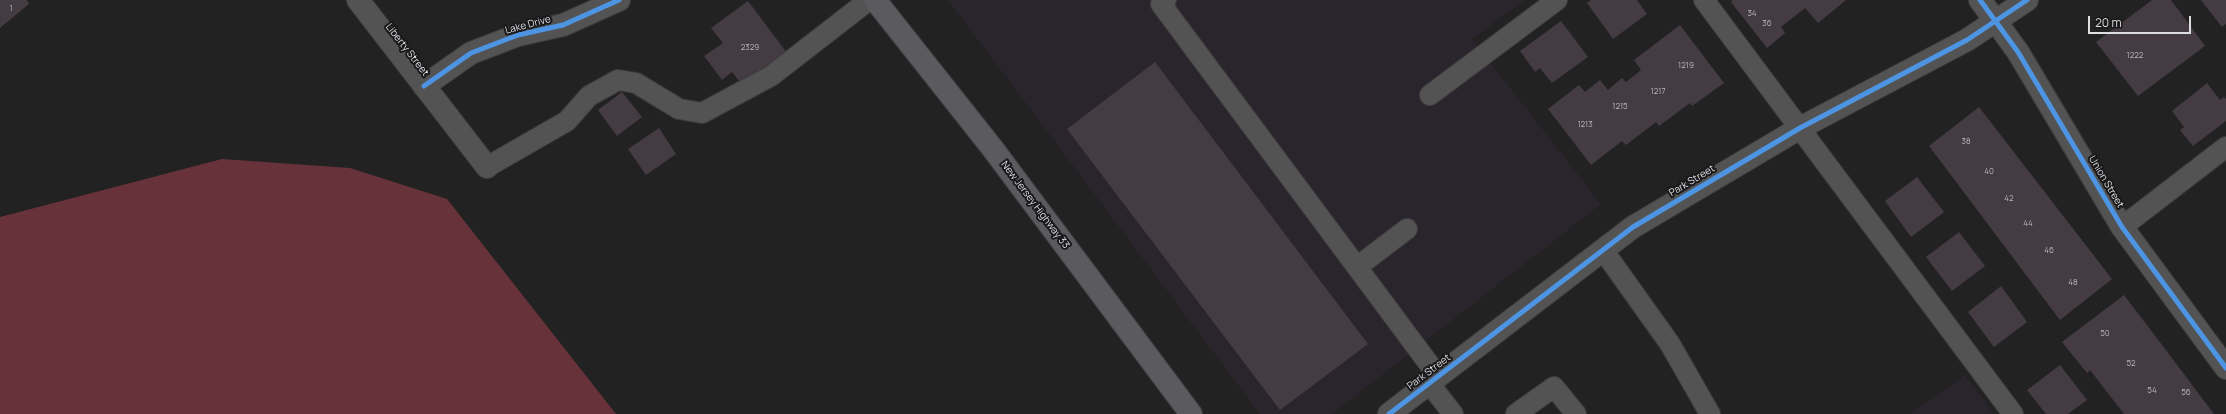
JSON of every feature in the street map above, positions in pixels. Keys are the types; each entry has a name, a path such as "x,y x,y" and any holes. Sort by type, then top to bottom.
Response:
{"main road":[{"name":"New Jersey Highway 33","path":"875,0 993,149 1191,414"}],"street":[{"name":"Liberty Street","path":"358,0 487,167"},
{"name":"Lake Drive","path":"424,86 471,53 518,35 563,25 620,0"},
{"name":"Union Street","path":"1980,0 2018,52 2122,227 2226,368"},
{"name":"Park Street","path":"1389,414 1633,227 1800,128 1967,40 2027,0"}],"lane":[{"path":"487,167 567,121 589,96 618,80 636,83 679,109 702,113 771,76 869,0"},
{"path":"1166,0 1161,4 1357,267 1434,380 1453,414"},
{"path":"1430,95 1557,0"},
{"path":"1704,0 2013,414"},
{"path":"2122,227 2226,147"},
{"path":"1357,267 1407,229"},
{"path":"1603,250 1670,344 1710,414"},
{"path":"1526,411 1554,387 1576,414"}],"shaded area":[{"path":"948,0 1525,0 1472,39 1601,204 1332,414 1260,414"},
{"path":"222,159 350,168 447,199 616,414 0,414 0,217"},
{"path":"1965,375 1994,414 1911,414"}],"building":[{"path":"0,0 27,0 29,4 0,28"},
{"path":"1591,0 1637,0 1647,14 1613,39 1587,3"},
{"path":"1733,0 1846,0 1818,23 1805,8 1781,27 1785,33 1767,48 1731,2"},
{"path":"2152,0 2171,0 2205,46 2138,96 2096,42"},
{"path":"2201,0 2226,0 2226,24 2222,27"},
{"path":"748,1 787,53 743,86 732,72 722,80 704,56 723,43 711,28"},
{"path":"1561,21 1588,57 1552,83 1540,68 1535,72 1520,51"},
{"path":"1680,25 1724,83 1692,106 1690,103 1659,126 1656,122 1626,145 1622,141 1591,165 1548,109 1579,85 1585,92 1600,80 1608,90 1622,78 1626,82 1641,70 1634,60"},
{"path":"1155,62 1368,344 1280,410 1067,129"},
{"path":"2207,83 2220,100 2224,97 2226,99 2226,121 2193,146 2180,130 2184,127 2172,111"},
{"path":"622,92 642,117 617,136 598,110"},
{"path":"1979,107 2112,279 2060,320 1929,146"},
{"path":"659,128 676,154 646,175 628,149"},
{"path":"1917,177 1944,212 1911,237 1885,201"},
{"path":"1959,232 1985,266 1952,291 1926,257"},
{"path":"2001,286 2027,322 1994,347 1968,312"},
{"path":"2124,295 2214,414 2124,414 2090,370 2087,373 2062,342"},
{"path":"2060,365 2087,400 2068,414 2046,414 2027,390"}],"cycle path":[{"path":"424,86 471,53 518,35 563,25 619,0"},
{"path":"1980,0 2018,52 2122,227 2226,368"},
{"path":"1389,414 1633,227 1800,128 1967,40 2027,0"}]}
